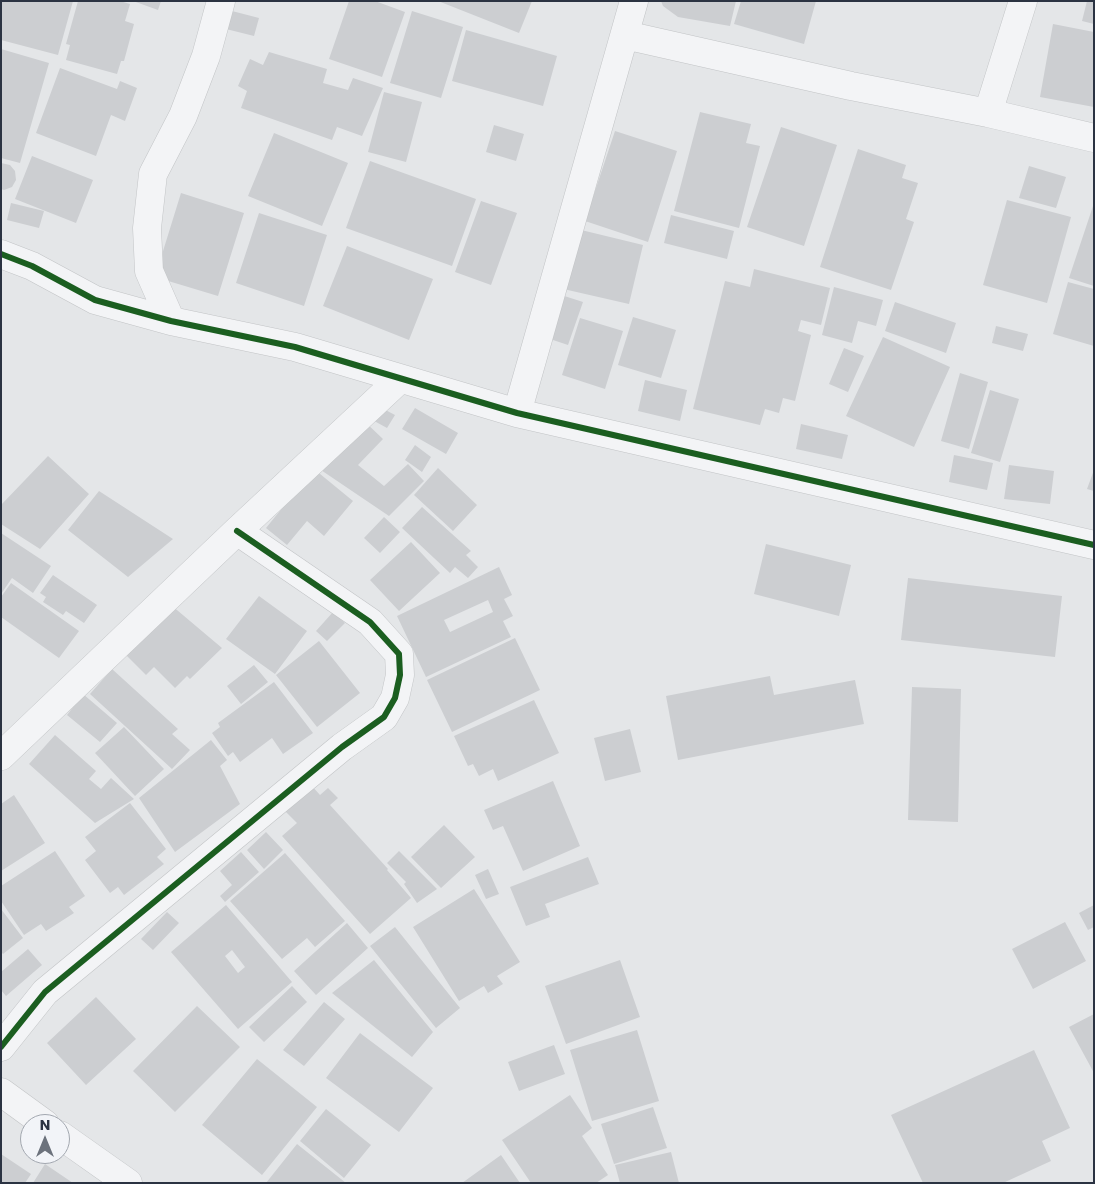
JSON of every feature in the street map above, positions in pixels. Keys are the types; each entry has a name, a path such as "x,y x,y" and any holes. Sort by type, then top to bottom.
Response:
{"street":[{"path":"171,322 149,271 148,228 153,174 183,116 206,56 221,1"},
{"path":"517,413 634,1"},
{"path":"988,113 1023,1"},
{"path":"625,35 851,86 988,113 1094,138"},
{"path":"1,254 32,266 95,300 171,322 295,347 517,413 1094,545"},
{"path":"1,756 400,379"},
{"path":"1,1048 45,992 342,747 384,716 394,698 400,675 399,654 370,622 237,531"},
{"path":"1,1092 32,1114"},
{"path":"70,1142 128,1183"}],"building":[{"path":"1,1 73,1 58,55 1,40"},
{"path":"78,1 120,1 130,4 125,21 134,24 124,61 121,61 117,74 66,60 70,45 66,44"},
{"path":"133,1 161,1 158,10"},
{"path":"349,1 375,1 405,12 382,77 329,59"},
{"path":"438,1 532,1 519,33"},
{"path":"661,1 736,1 730,26 678,17 663,6"},
{"path":"741,1 816,1 804,44 734,24"},
{"path":"1087,1 1094,1 1094,24 1082,21"},
{"path":"232,11 259,18 254,36 226,29"},
{"path":"412,11 463,27 441,98 390,83"},
{"path":"1053,24 1094,32 1094,107 1040,97"},
{"path":"466,30 557,56 543,106 452,81"},
{"path":"1,49 49,63 20,163 1,158"},
{"path":"269,52 327,69 323,83 348,90 353,78 383,88 362,136 337,127 332,140 241,108 247,91 238,86 250,59 263,65"},
{"path":"60,68 117,89 120,81 137,88 125,121 111,115 96,156 36,133"},
{"path":"384,92 422,102 406,162 368,152"},
{"path":"700,112 751,124 746,143 760,146 739,228 674,211"},
{"path":"494,125 524,134 516,161 486,152"},
{"path":"781,127 837,145 804,246 747,227"},
{"path":"615,131 677,151 648,242 585,221"},
{"path":"274,133 348,163 322,226 248,196"},
{"path":"858,149 906,165 902,178 918,183 906,219 914,222 891,290 820,267"},
{"path":"32,156 93,180 76,223 15,199"},
{"path":"370,161 476,199 452,266 346,228"},
{"path":"1,163 10,165 15,171 16,180 12,187 4,190 1,189"},
{"path":"1029,166 1066,177 1056,208 1019,198"},
{"path":"181,193 244,213 218,296 155,277"},
{"path":"1007,200 1071,217 1047,303 983,285"},
{"path":"481,201 517,213 491,285 455,272"},
{"path":"11,203 44,211 39,228 7,220"},
{"path":"1094,203 1094,286 1069,278"},
{"path":"259,213 327,235 304,306 236,283"},
{"path":"671,215 734,231 727,259 664,243"},
{"path":"573,228 643,245 629,304 559,288"},
{"path":"347,246 433,279 409,340 323,306"},
{"path":"754,269 830,288 821,325 801,320 798,331 811,335 795,401 783,398 779,413 765,409 760,425 693,409 725,281 750,287"},
{"path":"1068,282 1094,289 1094,346 1053,334"},
{"path":"834,287 883,300 876,326 858,321 852,343 822,335"},
{"path":"555,293 583,302 568,345 541,336"},
{"path":"895,302 956,323 946,353 885,331"},
{"path":"633,317 676,330 661,378 618,365"},
{"path":"580,318 623,331 605,389 562,375"},
{"path":"996,326 1028,334 1023,351 992,343"},
{"path":"883,337 950,367 914,447 846,416"},
{"path":"844,348 864,356 848,392 829,384"},
{"path":"960,373 988,382 969,449 941,441"},
{"path":"645,380 687,390 680,421 638,411"},
{"path":"990,390 1019,399 1000,462 971,453"},
{"path":"374,404 395,415 387,428 367,417"},
{"path":"415,408 458,433 446,454 402,429"},
{"path":"362,419 383,439 358,465 384,486 408,464 424,481 389,516 315,466"},
{"path":"801,424 848,435 842,459 796,449"},
{"path":"415,445 431,457 422,472 405,460"},
{"path":"954,455 993,463 987,490 949,482"},
{"path":"48,456 89,494 40,549 1,524 1,505"},
{"path":"1009,465 1054,471 1050,504 1004,499"},
{"path":"438,468 477,505 453,531 414,495"},
{"path":"314,469 353,501 324,536 307,521 287,545 266,528"},
{"path":"1094,470 1094,491 1087,489"},
{"path":"99,491 173,539 128,577 68,530"},
{"path":"422,507 471,551 466,555 478,567 468,578 455,567 450,573 402,528"},
{"path":"384,517 400,532 380,553 364,538"},
{"path":"1,533 51,566 33,593 12,578 1,594"},
{"path":"411,542 440,573 399,611 370,580"},
{"path":"766,544 851,565 839,616 754,594"},
{"path":"499,567 512,595 504,599 513,616 503,621 511,637 426,677 397,616","holes":["488,600 493,612 450,632 444,620"]},
{"path":"53,575 97,605 84,623 66,611 63,615 43,602 46,597 40,593"},
{"path":"908,578 1062,596 1055,657 901,640"},
{"path":"11,583 79,631 59,658 1,617 1,597"},
{"path":"259,596 307,631 275,674 226,639"},
{"path":"171,605 222,648 190,679 187,676 175,688 154,667 146,675 123,652"},
{"path":"333,612 345,623 327,641 316,631"},
{"path":"515,638 540,690 452,732 427,680"},
{"path":"319,641 360,693 317,727 276,675"},
{"path":"254,665 268,682 241,704 227,686"},
{"path":"112,669 178,729 172,734 190,750 172,769 90,694"},
{"path":"770,676 774,695 855,680 864,724 678,760 666,696"},
{"path":"274,682 313,733 283,754 272,738 240,762 233,752 228,756 212,733 220,727 218,723"},
{"path":"912,687 961,689 958,822 908,820"},
{"path":"83,694 117,723 100,742 67,715"},
{"path":"534,700 559,753 498,781 493,769 479,776 473,764 468,766 454,736"},
{"path":"124,727 164,769 135,796 95,753"},
{"path":"630,729 641,772 605,781 594,738"},
{"path":"55,735 96,771 89,779 101,789 111,778 134,799 95,823 29,764"},
{"path":"211,740 227,760 220,766 240,804 175,852 139,798"},
{"path":"553,781 580,846 523,871 503,826 493,830 484,810"},
{"path":"311,785 320,795 328,788 338,798 330,805 388,869 411,898 370,934 282,836 297,823 283,809"},
{"path":"14,795 45,843 1,871 1,804"},
{"path":"130,803 166,849 157,857 164,864 124,895 118,887 110,893 85,860 96,851 85,837"},
{"path":"444,825 475,857 441,888 411,857"},
{"path":"266,832 283,850 264,869 247,850"},
{"path":"55,851 85,896 69,907 74,913 46,931 41,924 24,935 1,901 1,886"},
{"path":"399,851 437,889 417,903 404,884 406,882 387,863"},
{"path":"241,852 259,872 225,902 220,896 232,885 220,871"},
{"path":"285,853 345,921 315,947 307,938 282,959 230,901"},
{"path":"588,857 599,884 545,904 550,917 526,926 510,887"},
{"path":"488,869 499,894 486,899 475,875"},
{"path":"474,889 520,962 497,976 503,984 488,993 484,986 459,1001 413,927"},
{"path":"226,905 292,982 238,1029 171,952","holes":["232,950 245,967 238,973 225,956"]},
{"path":"1094,905 1094,927 1088,930 1079,913"},
{"path":"1,909 23,938 3,954 1,952"},
{"path":"167,912 179,923 153,950 141,939"},
{"path":"1065,922 1086,961 1033,989 1012,949"},
{"path":"347,923 368,948 316,995 294,971"},
{"path":"395,927 460,1008 436,1028 370,946"},
{"path":"28,949 42,965 6,996 1,990 1,972"},
{"path":"374,960 433,1032 412,1057 332,993"},
{"path":"620,960 640,1017 566,1044 545,986"},
{"path":"292,986 307,1002 264,1042 249,1027"},
{"path":"96,997 136,1039 86,1085 47,1043"},
{"path":"324,1002 345,1019 304,1066 283,1050"},
{"path":"197,1006 240,1047 175,1112 133,1071"},
{"path":"1094,1014 1094,1073 1069,1027"},
{"path":"637,1030 659,1101 592,1121 570,1050"},
{"path":"360,1033 433,1088 399,1132 326,1078"},
{"path":"554,1045 565,1074 519,1091 508,1062"},
{"path":"1034,1050 1070,1128 1042,1141 1051,1161 1003,1183 923,1183 891,1115"},
{"path":"257,1059 317,1107 262,1175 202,1125"},
{"path":"570,1095 592,1128 582,1136 608,1175 596,1183 531,1183 502,1140"},
{"path":"653,1107 667,1148 614,1164 601,1124"},
{"path":"326,1109 371,1145 344,1178 300,1141"},
{"path":"297,1144 346,1183 266,1183"},
{"path":"671,1152 679,1183 620,1183 615,1165"},
{"path":"1,1154 31,1174 25,1183 1,1183"},
{"path":"501,1155 520,1183 462,1183"},
{"path":"45,1164 73,1183 33,1183"}],"cycle path":[{"path":"1,254 32,266 95,300 171,321 295,347 517,413 1094,545"},
{"path":"1,1047 45,992 342,747 384,717 395,698 400,675 399,654 370,622 237,531"}]}
